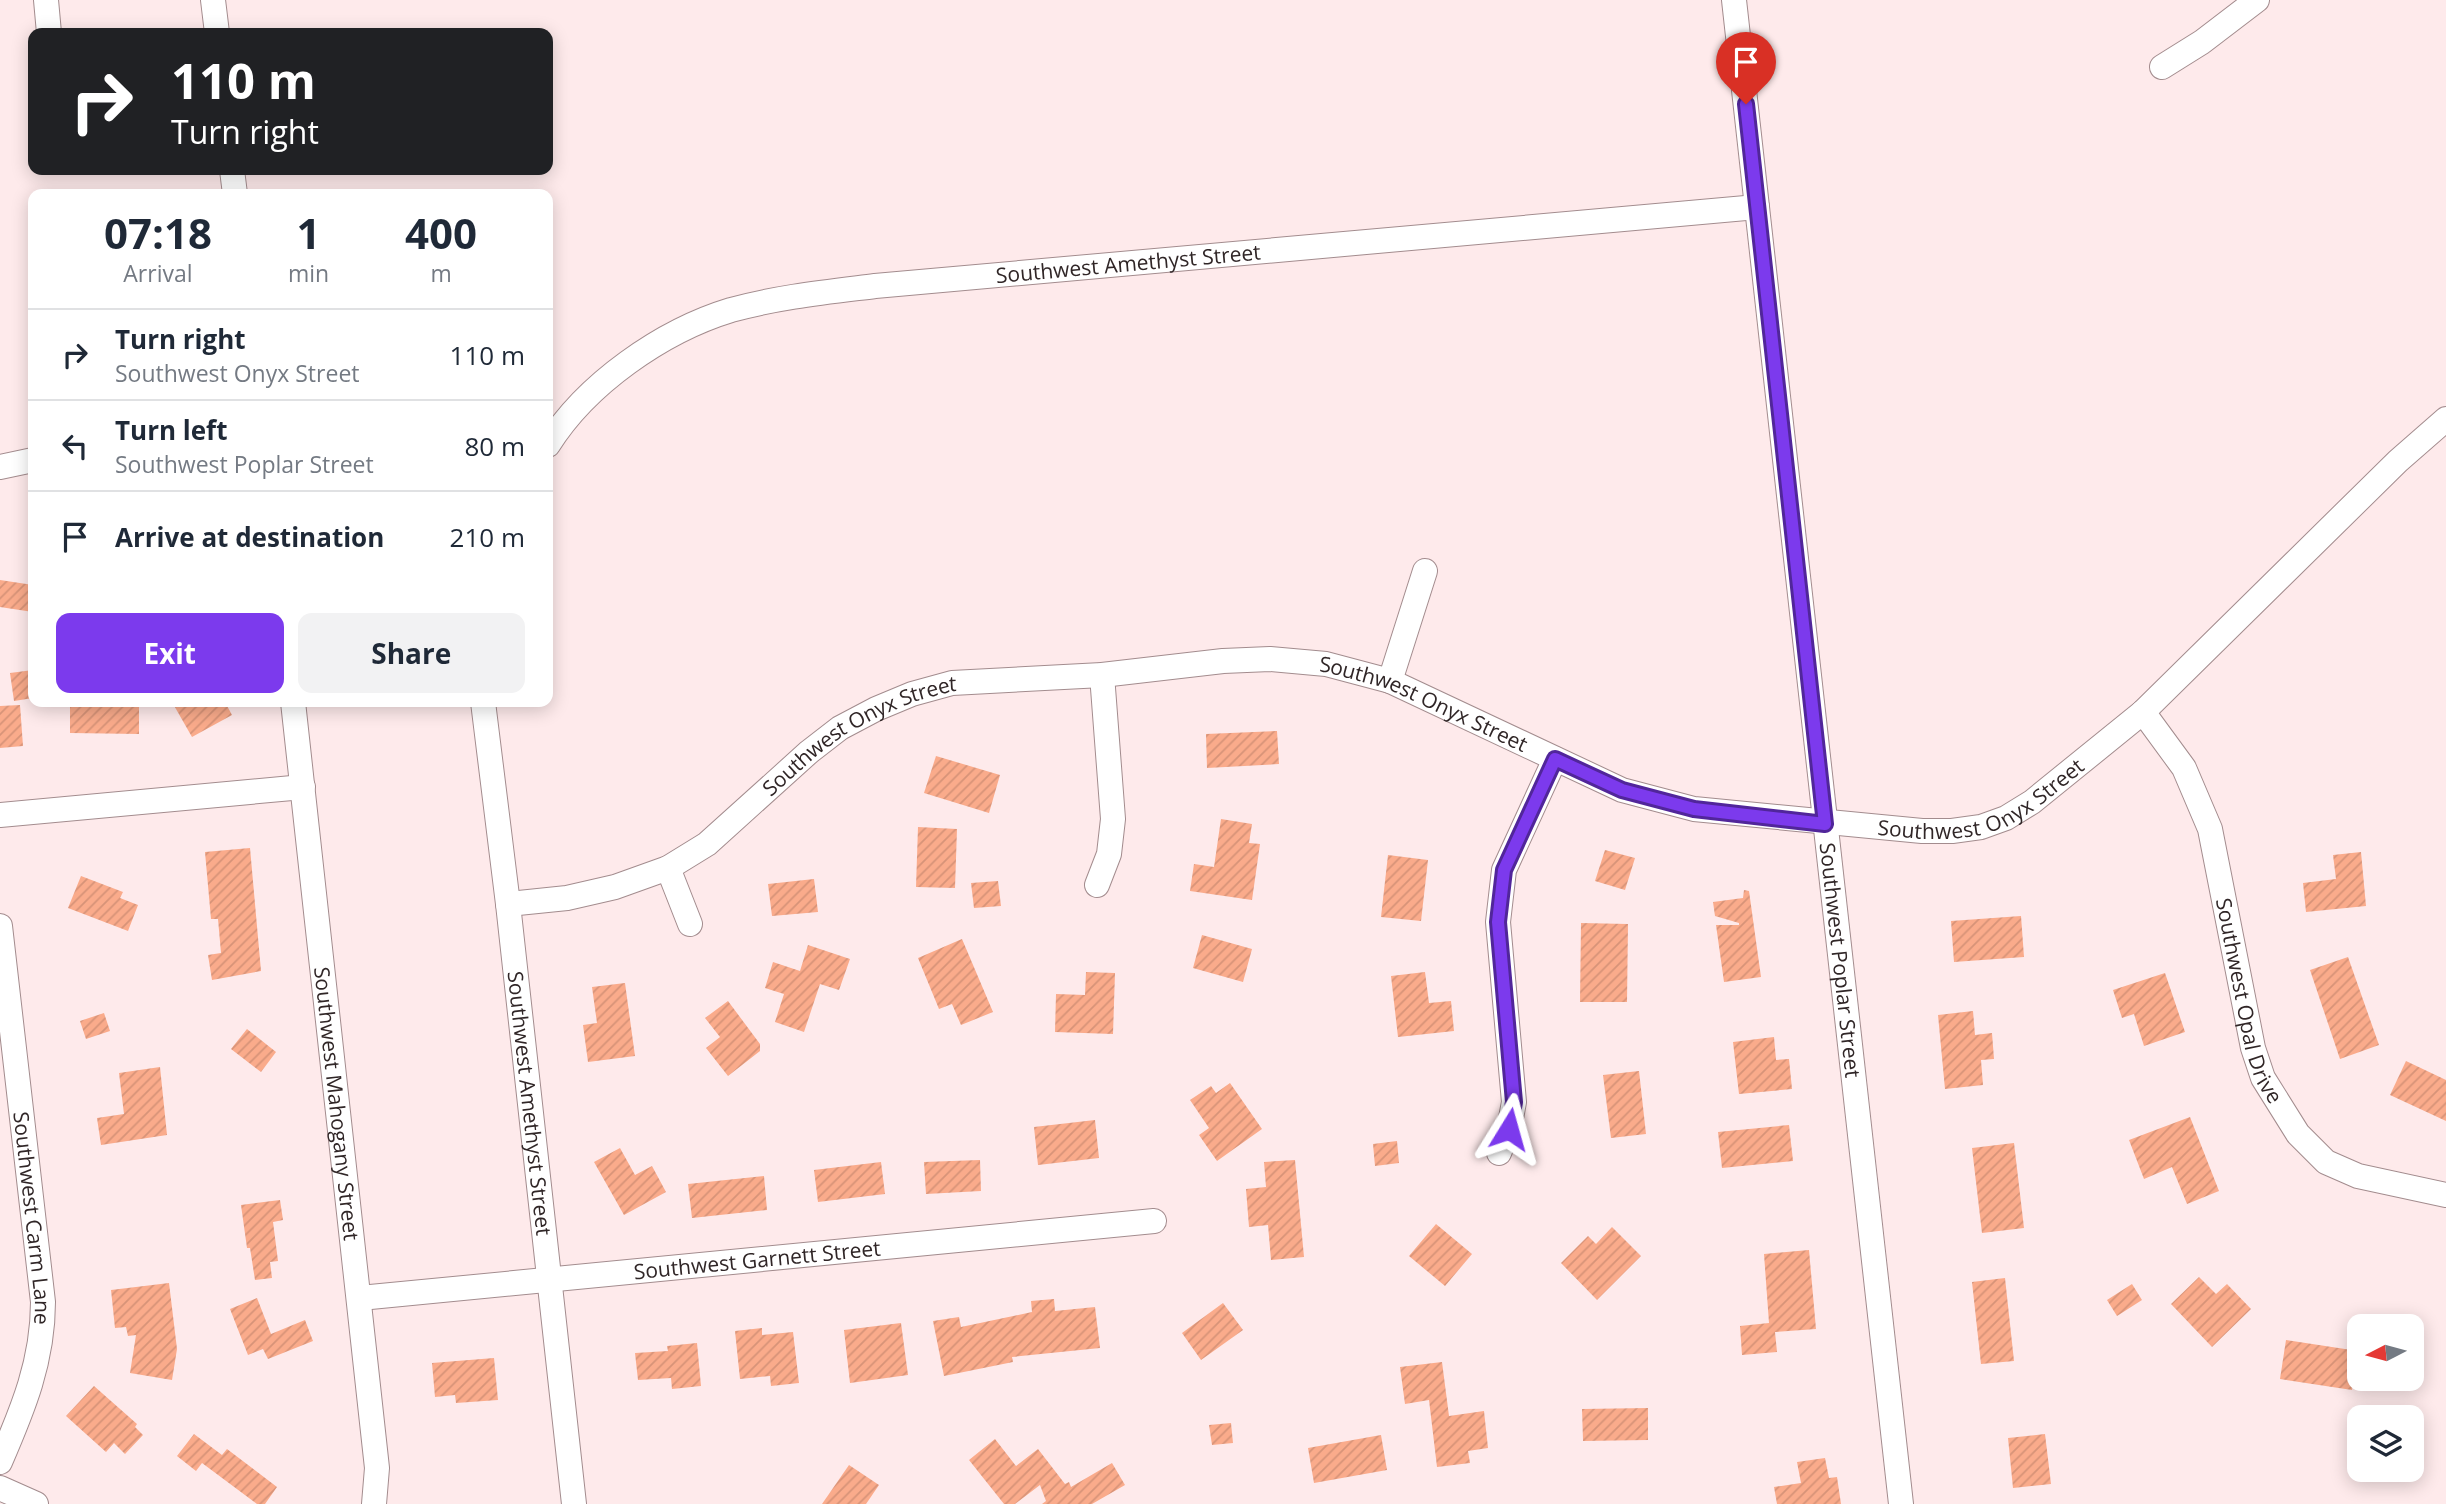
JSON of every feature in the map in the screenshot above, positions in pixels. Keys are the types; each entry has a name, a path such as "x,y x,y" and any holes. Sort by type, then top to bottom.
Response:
{"street":[{"path":"46,0 49,28"},
{"path":"213,0 216,28"},
{"name":"Southwest Poplar Street","path":"1734,0 1901,1504"},
{"path":"2162,66 2202,42 2258,0"},
{"name":"Southwest Amethyst Street","path":"553,430 593,392 635,358 681,330 730,311 783,298 875,286 1757,207"},
{"name":"Southwest Onyx Street","path":"508,904 567,898 615,887 668,867 707,844 809,752 840,729 876,709 912,694 952,683 1102,675 1223,661 1270,659 1326,664 1390,681 1622,790 1694,809 1825,824 1922,831 1981,827 2006,818 2032,802 2143,712 2398,461 2446,419"},
{"path":"0,467 28,461"},
{"path":"1390,681 1425,571"},
{"path":"1097,886 1109,854 1113,819 1102,675"},
{"name":"Southwest Mahogany Street","path":"294,707 360,1298 377,1468 374,1504"},
{"name":"Southwest Amethyst Street","path":"484,707 574,1504"},
{"name":"Southwest Opal Drive","path":"2143,712 2184,768 2210,829 2253,1048 2263,1078 2298,1135 2326,1161 2358,1177 2446,1195"},
{"path":"1499,1153 1509,1129 1514,1102 1498,922 1500,897 1504,870 1555,759"},
{"path":"0,815 303,787"},
{"path":"668,867 690,924"},
{"name":"Southwest Carm Lane","path":"0,926 9,1094 43,1302 43,1333 24,1407 0,1462"},
{"name":"Southwest Garnett Street","path":"360,1298 1154,1221"},
{"path":"0,1488 36,1504"}],"building":[{"path":"0,580 28,584 28,611 0,607"},
{"path":"28,671 28,699 14,701 10,673"},
{"path":"20,705 23,746 0,748 0,706"},
{"path":"70,707 139,707 139,734 70,733"},
{"path":"175,707 228,707 232,715 192,737"},
{"path":"1277,731 1279,764 1207,768 1206,734"},
{"path":"936,756 1000,775 989,813 924,793"},
{"path":"1221,819 1252,824 1249,843 1260,844 1252,900 1190,891 1194,864 1214,867"},
{"path":"918,827 957,829 955,888 916,887"},
{"path":"250,848 261,971 212,980 208,955 221,953 218,919 211,919 205,852"},
{"path":"1605,850 1635,858 1625,890 1595,881"},
{"path":"2361,852 2366,906 2306,912 2303,883 2336,879 2333,855"},
{"path":"1388,855 1428,860 1421,921 1381,917"},
{"path":"81,876 123,892 120,898 138,905 128,931 68,908"},
{"path":"814,879 818,912 772,916 768,884"},
{"path":"998,881 1001,906 974,908 971,883"},
{"path":"1744,890 1749,891 1761,977 1724,982 1716,925 1739,923 1715,916 1713,902 1743,898"},
{"path":"2021,916 2024,957 1954,962 1951,921"},
{"path":"1581,923 1628,924 1627,1002 1580,1002"},
{"path":"1202,935 1252,949 1243,982 1193,968"},
{"path":"962,939 993,1012 961,1025 952,1004 939,1009 918,958"},
{"path":"808,945 850,959 839,990 820,984 804,1032 775,1022 784,994 765,988 773,962 800,971"},
{"path":"2348,957 2379,1045 2340,1059 2310,970"},
{"path":"1086,972 1115,973 1113,1034 1055,1032 1056,994 1085,995"},
{"path":"1425,972 1429,1003 1451,1001 1454,1031 1398,1037 1391,976"},
{"path":"2165,973 2185,1032 2144,1046 2134,1014 2122,1018 2113,990"},
{"path":"625,983 635,1056 588,1062 583,1025 597,1023 592,987"},
{"path":"728,1001 760,1044 760,1051 728,1076 706,1048 720,1037 705,1018"},
{"path":"1973,1011 1975,1035 1992,1033 1994,1059 1981,1060 1983,1085 1945,1089 1938,1015"},
{"path":"104,1013 110,1031 86,1039 80,1021"},
{"path":"247,1029 276,1052 261,1072 231,1049"},
{"path":"1774,1037 1776,1060 1789,1059 1792,1089 1739,1094 1733,1042"},
{"path":"2406,1061 2446,1080 2446,1121 2390,1095"},
{"path":"160,1067 167,1135 101,1145 97,1118 124,1114 119,1073"},
{"path":"1639,1071 1646,1134 1611,1138 1603,1075"},
{"path":"1230,1083 1262,1129 1217,1161 1199,1135 1209,1128 1190,1100 1211,1086 1216,1093"},
{"path":"2190,1117 2219,1191 2187,1204 2172,1167 2144,1179 2129,1140"},
{"path":"1095,1120 1099,1158 1038,1165 1034,1127"},
{"path":"1789,1125 1793,1161 1722,1168 1718,1132"},
{"path":"1397,1141 1399,1163 1375,1166 1373,1144"},
{"path":"2014,1143 2024,1228 1982,1233 1972,1148"},
{"path":"620,1148 635,1175 652,1166 666,1192 624,1215 594,1162"},
{"path":"980,1160 981,1191 926,1194 924,1162"},
{"path":"1295,1160 1304,1257 1271,1260 1268,1225 1249,1227 1246,1189 1266,1187 1264,1162"},
{"path":"881,1162 885,1194 818,1202 814,1170"},
{"path":"764,1176 767,1210 692,1218 688,1184"},
{"path":"280,1200 283,1220 273,1222 278,1261 270,1262 272,1278 255,1280 241,1205"},
{"path":"1436,1224 1472,1254 1445,1286 1409,1256"},
{"path":"1612,1227 1641,1256 1597,1300 1561,1263 1588,1236 1596,1244"},
{"path":"1809,1250 1816,1329 1775,1332 1777,1352 1742,1355 1740,1326 1769,1323 1764,1254"},
{"path":"2199,1277 2216,1294 2227,1284 2251,1309 2212,1347 2171,1304"},
{"path":"2005,1278 2014,1361 1981,1364 1972,1282"},
{"path":"169,1283 177,1349 172,1380 130,1373 136,1335 128,1336 126,1327 115,1328 111,1290"},
{"path":"2132,1284 2142,1300 2117,1316 2107,1300"},
{"path":"257,1298 271,1334 305,1320 313,1341 268,1359 263,1349 248,1355 230,1309"},
{"path":"1054,1299 1055,1311 1095,1307 1100,1348 1012,1357 1013,1362 944,1376 933,1321 959,1317 961,1327 1032,1312 1031,1301"},
{"path":"1223,1303 1243,1330 1201,1360 1182,1333"},
{"path":"901,1323 908,1375 850,1383 844,1330"},
{"path":"762,1328 762,1335 793,1332 799,1383 771,1386 770,1376 740,1379 735,1331"},
{"path":"2286,1340 2347,1349 2347,1389 2280,1379"},
{"path":"697,1343 701,1386 672,1389 671,1378 638,1380 635,1353 668,1351 667,1346"},
{"path":"494,1358 498,1400 456,1403 455,1395 435,1397 432,1363"},
{"path":"1442,1362 1449,1416 1484,1411 1488,1448 1468,1451 1470,1463 1437,1467 1429,1400 1405,1404 1400,1367"},
{"path":"94,1386 137,1424 135,1427 143,1435 125,1454 114,1443 106,1452 66,1416"},
{"path":"1648,1408 1648,1440 1583,1441 1582,1409"},
{"path":"1231,1423 1233,1443 1212,1445 1209,1425"},
{"path":"194,1434 222,1455 227,1449 277,1487 265,1504 257,1504 202,1463 196,1471 177,1456"},
{"path":"2045,1434 2051,1484 2013,1488 2008,1438"},
{"path":"1381,1435 1387,1470 1314,1483 1308,1448"},
{"path":"995,1439 1016,1466 1038,1449 1065,1484 1069,1482 1071,1487 1112,1463 1125,1485 1092,1504 1042,1504 1046,1501 1040,1485 1015,1504 1004,1504 969,1460"},
{"path":"1825,1458 1829,1478 1837,1477 1841,1504 1777,1504 1774,1487 1801,1483 1797,1462"},
{"path":"849,1465 879,1485 866,1504 822,1504"}],"route":[{"path":"1509,1129 1514,1102 1498,922 1500,897 1504,870 1555,759 1622,790 1694,809 1825,824 1746,104"}]}
